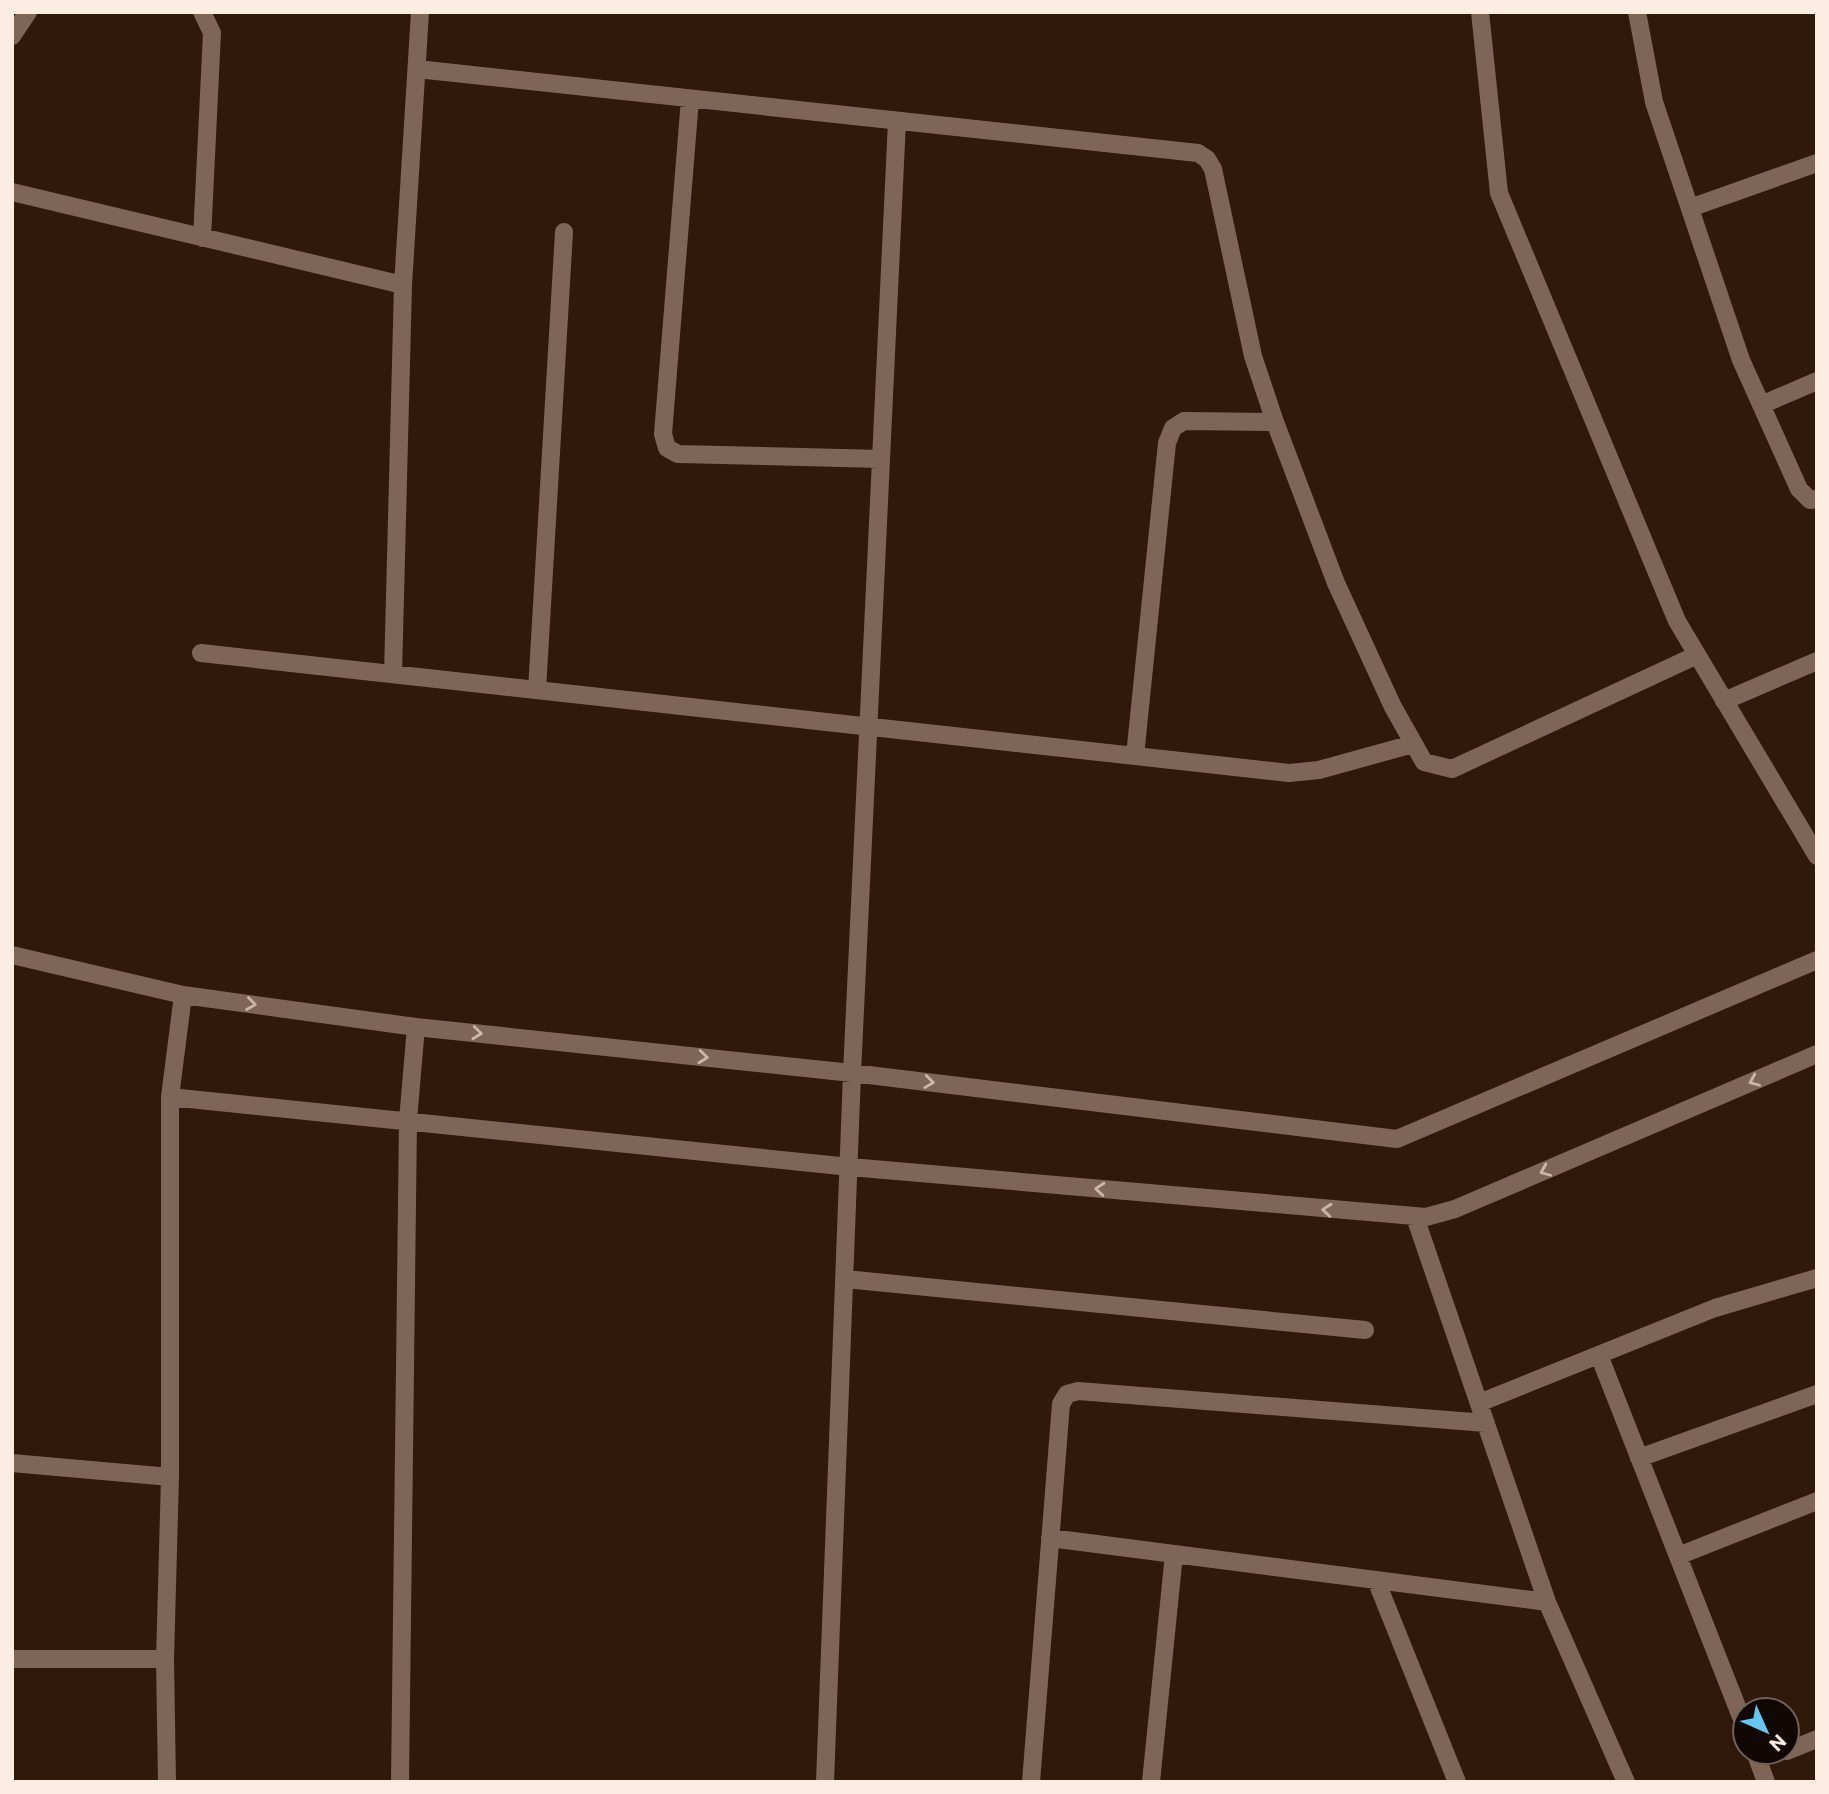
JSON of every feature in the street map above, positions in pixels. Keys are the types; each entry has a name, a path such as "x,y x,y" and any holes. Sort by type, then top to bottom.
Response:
{"street":[{"path":"12,36 27,12"},
{"path":"202,12 212,33 202,238"},
{"path":"393,674 403,285 420,12"},
{"path":"1480,12 1499,193 1677,621 1817,856"},
{"path":"1637,12 1654,102 1741,360 1798,489 1810,500 1817,499"},
{"path":"417,69 1198,153 1207,159 1213,169 1253,356 1275,422 1336,583 1424,762 1452,769 1697,654"},
{"path":"690,99 663,434 667,448 678,454 881,459"},
{"path":"825,1782 852,1073 897,121"},
{"path":"1690,208 1817,163"},
{"path":"12,192 403,285"},
{"path":"537,690 564,232"},
{"path":"1761,405 1817,380"},
{"path":"1135,756 1167,443 1173,428 1184,421 1275,422"},
{"path":"201,653 869,724 1289,773 1319,770 1413,744"},
{"path":"1724,701 1817,661"},
{"path":"12,955 183,995 415,1027 852,1073 1397,1139 1817,960"},
{"path":"167,1782 165,1659 170,1477 170,1097 183,995"},
{"path":"400,1782 408,1120 415,1027"},
{"path":"170,1097 850,1167 1415,1217 1455,1209 1817,1054"},
{"path":"1415,1217 1547,1602 1626,1782"},
{"path":"1479,1403 1736,1300 1817,1278"},
{"path":"845,1279 1364,1330"},
{"path":"1599,1355 1733,1696"},
{"path":"1031,1782 1061,1404 1067,1394 1078,1391 1486,1423"},
{"path":"1639,1458 1817,1394"},
{"path":"12,1463 170,1477"},
{"path":"1678,1556 1817,1501"},
{"path":"1050,1538 1547,1602"},
{"path":"1151,1782 1174,1553"},
{"path":"1376,1580 1457,1782"},
{"path":"12,1659 165,1659"}]}
